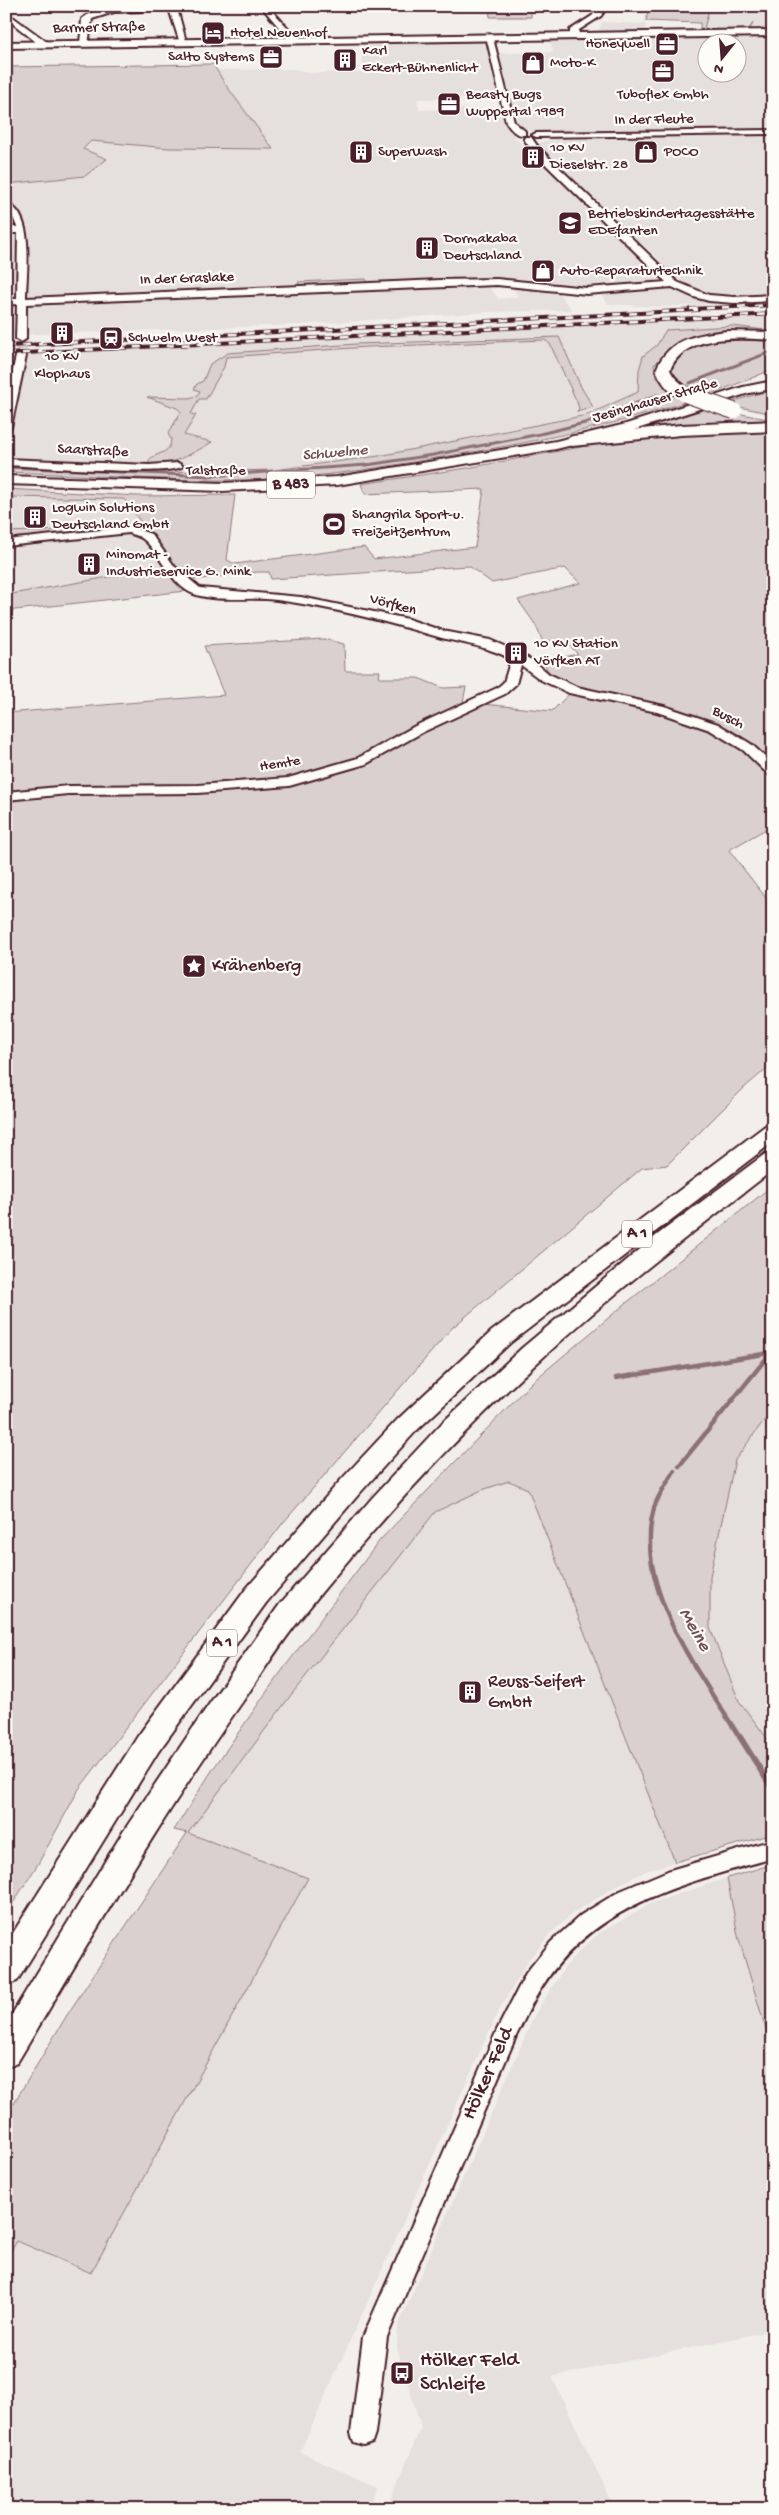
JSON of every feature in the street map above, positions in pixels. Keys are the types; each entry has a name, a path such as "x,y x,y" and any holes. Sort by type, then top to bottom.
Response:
{"highway":[{"path":"773,336 722,336 695,342 677,349 666,359 663,370 669,383 685,394 734,411 773,417"},
{"path":"572,441 681,430 773,426"},
{"name":"A 1","path":"6,1971 148,1744 256,1596 406,1426 493,1345 773,1131"},
{"name":"A 1","path":"6,2053 139,1834 213,1721 290,1612 382,1504 451,1430 522,1361 665,1241 773,1159"}],"main road":[{"name":"Barmer Straße","path":"6,45 773,33"},
{"name":"Jesinghauser Straße","path":"747,390 754,385 773,379"},
{"name":"Jesinghauser Straße","path":"572,441 651,421 747,390 773,385"},
{"name":"Talstraße","path":"6,480 174,487 290,485 409,471 572,441"}],"street":[{"path":"180,6 174,12 188,43"},
{"path":"264,6 295,41"},
{"path":"537,6 603,7 602,11 595,18 577,27 573,32 574,36"},
{"path":"84,44 86,19 89,17 120,10 138,9"},
{"path":"6,14 44,44"},
{"path":"576,16 595,18"},
{"path":"6,24 18,23"},
{"path":"488,38 510,122 528,136 535,149 674,284 684,290 708,298 738,300 773,298"},
{"name":"In der Fleute","path":"528,136 773,132"},
{"path":"6,206 16,214 22,230 21,339"},
{"path":"6,230 22,230"},
{"name":"In der Graslake","path":"6,302 489,282 587,291 674,284"},
{"path":"6,427 21,356"},
{"name":"Saarstraße","path":"6,462 149,468 178,466"},
{"name":"Vörfken","path":"6,543 80,537 130,530 147,536 171,569 196,591 215,594 274,596 301,600 408,623 440,634 486,643 517,658 545,677 573,690 660,710"},
{"name":"Hemte","path":"6,796 68,790 198,789 289,782 362,761 419,729 501,691 510,684 517,658"},
{"name":"Busch","path":"660,710 697,720 727,733 747,747 773,770"},
{"name":"Hölker Feld","path":"363,2433 375,2338 508,2030 534,1980 558,1949 588,1920 627,1896 670,1879 773,1850"}],"shaded area":[{"path":"489,6 531,6 531,17 490,17"},
{"path":"609,6 705,6 739,10 709,9 704,29 746,30 753,23 749,31 700,32 700,23 646,21 648,12 607,10"},
{"path":"705,6 773,6 773,31 700,32"},
{"path":"602,22 646,24 645,32 598,33"},
{"path":"746,36 773,36 773,129 558,134 533,132 522,127 517,122 499,53 553,52 550,40 696,37 696,82 746,82"},
{"path":"479,41 485,43 498,98 417,99 419,110 501,108 504,123 516,139 658,275 657,280 648,283 588,288 529,282 488,285 499,299 519,297 511,286 558,292 572,310 488,312 298,325 17,335 6,338 6,184 85,176 100,166 104,158 82,148 91,141 169,148 272,149 215,70 295,69 310,73 364,72 360,43"},
{"path":"213,64 225,84 273,149 169,148 91,141 83,149 107,159 85,176 6,184 6,67"},
{"path":"773,134 773,295 736,297 709,295 684,284 538,145 542,141 552,139"},
{"path":"366,279 369,284 301,287 298,282"},
{"path":"670,288 689,296 719,304 659,307 608,304 600,293"},
{"path":"773,316 773,331 732,326 666,330 657,345 643,357 639,370 638,392 588,414 379,456 274,470 195,472 6,464 6,362 27,361 24,355"},
{"path":"732,326 773,331 773,334 748,333 672,348 654,365 656,377 672,392 670,368 675,357 685,349 698,343 714,340 773,339 773,369 733,386 650,413 522,443 357,471 277,479 175,479 6,472 6,464 195,472 274,470 379,456 587,415 638,392 639,370 643,356 657,345 666,330"},
{"path":"559,337 581,387 593,407 577,412 579,408 577,402 550,344 545,340 367,347 226,357 224,367 206,399 199,399 191,414 196,415 184,435 212,442 181,458 164,464 147,466 151,458 167,450 171,444 168,434 181,412 177,408 147,397 189,398 197,396 200,391 194,389 197,384 203,381 210,364 228,353 356,344"},
{"path":"773,389 773,414 725,404"},
{"path":"709,408 773,420 773,425 631,432"},
{"path":"773,429 773,825 729,850 773,907 773,931 764,944 773,942 773,1063 743,1089 667,1165 642,1168 452,1328 283,1523 79,1789 38,1864 6,1914 6,713 224,695 204,646 323,639 344,644 345,671 380,671 379,678 418,678 443,688 466,687 463,702 552,711 572,691 550,675 543,661 578,654 563,639 543,642 535,624 518,600 580,583 565,568 492,583 469,566 271,579 269,572 258,572 185,581 195,590 6,611 6,595 167,567 152,537 124,499 6,497 6,489 138,496 235,495 227,560 235,564 364,547 374,559 475,547 484,489 365,494 361,484 467,468 635,437"},
{"path":"6,497 124,499 152,537 167,567 6,595 6,538 67,534 68,531 6,532"},
{"path":"68,530 67,534 6,538 6,532"},
{"path":"773,1185 773,1408 735,1460 710,1576 710,1628 739,1701 773,1746 773,1834 675,1862 528,1489 509,1481 482,1490 435,1512 291,1695 188,1833 308,1878 91,2273 17,2241 6,2260 6,2116 67,2015 187,1833 174,1830 213,1769 275,1680 380,1540 531,1383 625,1304"},
{"path":"773,1408 773,1746 739,1701 710,1628 710,1576 735,1460"},
{"path":"509,1481 528,1488 675,1862 646,1871 618,1885 573,1913 551,1933 529,1959 497,2014 300,2452 378,2486 369,2509 6,2509 6,2260 16,2241 90,2273 308,1878 187,1833 291,1695 435,1512 482,1490"},
{"path":"773,1864 773,2053 738,1936 727,1878"},
{"path":"727,1878 738,1936 773,2053 773,2330 552,2377 615,2509 387,2509 421,2427 397,2348 398,2326 535,2014 563,1970 579,1951 601,1932 652,1903"}],"waterway":[{"name":"Schwelme","path":"690,383 773,351"},
{"name":"Schwelme","path":"6,467 210,476 367,465 433,455 540,434 593,421 657,395"},
{"name":"Meine","path":"679,1466 773,1350"},
{"path":"616,1378 770,1353"},
{"name":"Meine","path":"674,1471 654,1508 650,1538 653,1568 661,1599 674,1629 707,1687 740,1738"},
{"name":"Meine","path":"740,1737 773,1790"}],"tunnel":[{"path":"21,339 21,356"}],"railway":[{"path":"690,309 773,305"},
{"path":"6,346 698,310"},
{"path":"6,354 773,314"}],"place":[{"name":"Hotel Neuenhof","path":"213,33"},
{"name":"Honeywell","path":"667,44"},
{"name":"Salto Systems","path":"271,57"},
{"name":"Karl Eckert-Bühnenlicht","path":"345,60"},
{"name":"Moto-K","path":"533,63"},
{"name":"Tuboflex Gmbh","path":"663,71"},
{"name":"Beasty Bugs Wuppertal 1989","path":"449,104"},
{"name":"SuperWash","path":"361,152"},
{"name":"POCO","path":"646,152"},
{"name":"10 KV Dieselstr. 28","path":"533,157"},
{"name":"Betriebskindertagesstätte EDEfanten","path":"570,223"},
{"name":"Dormakaba Deutschland","path":"427,248"},
{"name":"Auto-Reparaturtechnik","path":"543,271"},
{"name":"10 KV Klophaus","path":"62,333"},
{"name":"Schwelm West","path":"111,338"},
{"name":"Logwin Solutions Deutschland GmbH","path":"35,517"},
{"name":"Shangrila Sport-u. Freizeitzentrum","path":"334,524"},
{"name":"Minomat - Industrieservice G. Mink","path":"89,564"},
{"name":"10 KV Station Vörfken AT","path":"516,653"},
{"name":"Krähenberg","path":"194,966"},
{"name":"Reuss-Seifert GmbH","path":"470,1692"},
{"name":"Hölker Feld Schleife","path":"402,2373"}]}
